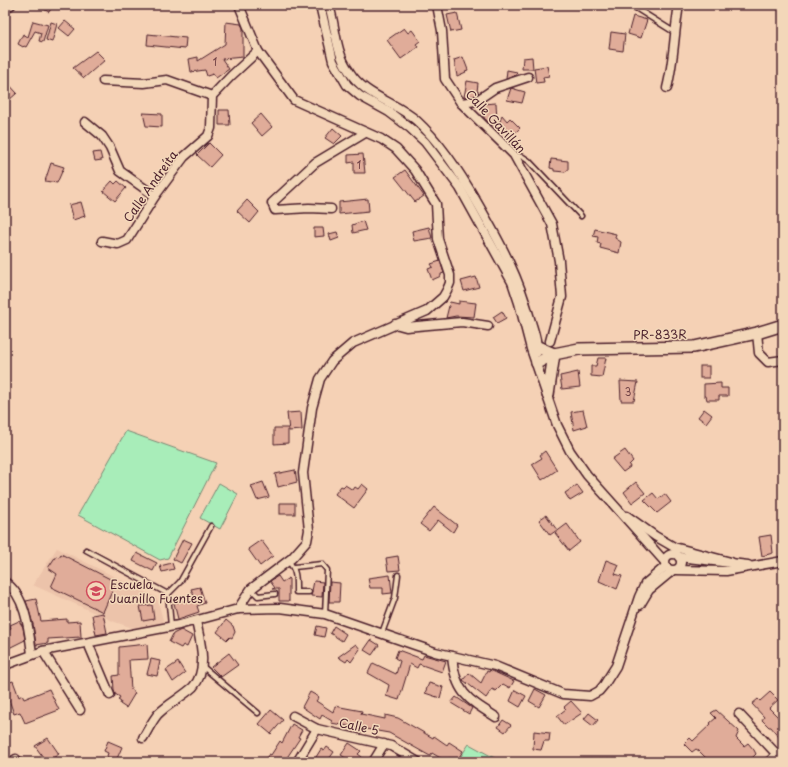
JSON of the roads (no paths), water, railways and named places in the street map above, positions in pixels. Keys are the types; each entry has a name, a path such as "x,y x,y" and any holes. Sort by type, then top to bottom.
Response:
{"street":[{"path":"5,8 11,5"},
{"path":"238,609 251,589 291,564 306,541 309,530 303,473 312,408 320,379 332,361 353,343 395,324 411,319 432,306 448,290 450,283 450,275 438,239 436,204 425,184 396,149 381,139 294,100 258,51 239,5"},
{"path":"320,5 333,61 347,85 360,96 394,115 410,128 425,142 460,188 512,282 531,348 537,362 557,425 570,451 587,475 623,513 674,547 731,562 755,566"},
{"path":"329,5 340,55 354,79 367,90 396,105 418,121 432,136 465,182 506,251 525,298 538,347 537,362"},
{"name":"Calle Gavillán","path":"437,5 442,31 445,79 461,103 514,155 552,224 559,260 562,297 550,341"},
{"path":"668,88 671,75 674,32 679,5"},
{"path":"102,81 144,83 167,80 212,96 230,76 258,51"},
{"path":"461,103 476,101 495,88 528,77"},
{"name":"Calle Andreíta","path":"102,241 118,244 127,240 155,196 184,158 208,136 211,128 212,96"},
{"path":"85,122 102,136 110,148 120,171 155,196"},
{"path":"331,209 309,208 275,210 272,203 315,163 365,133"},
{"path":"395,324 406,327 462,322 488,326"},
{"name":"PR-833R","path":"537,362 554,354 579,349 694,347 757,333 783,325"},
{"path":"757,333 759,353 768,362 783,360"},
{"path":"538,347 554,354 551,366 548,395"},
{"path":"623,513 627,521 670,567 726,571 783,561"},
{"path":"5,665 43,651 171,627 238,609 280,608 325,614 452,656 496,666 563,694 590,696 599,691 616,666 639,597 645,584 670,567 681,565 678,556 647,530"},
{"path":"670,567 670,555 710,562 731,562"},
{"path":"5,582 14,589 20,602 30,639 32,654"},
{"path":"143,738 158,715 192,687 199,679 202,666 196,621"},
{"path":"88,643 110,695"},
{"path":"43,651 80,710"},
{"path":"452,656 457,682 463,694 496,717"},
{"path":"739,714 780,757 769,762"},
{"name":"Calle 5","path":"293,716 316,729 391,746 418,762"},
{"path":"297,762 316,729"},
{"path":"373,762 384,744"}],"lane":[{"path":"631,5 674,32"},
{"path":"514,155 523,157 529,161 581,216"},
{"path":"168,594 180,582 211,526"},
{"path":"86,550 168,594"},
{"path":"309,592 296,592 296,576 291,564 322,564 327,570 325,614"},
{"path":"382,633 395,598 398,575"},
{"path":"251,589 258,596 275,594"},
{"path":"168,594 171,627"},
{"path":"202,666 258,714"}],"place":[{"name":"Escuela Juanillo Fuentes","path":"96,591"}]}
